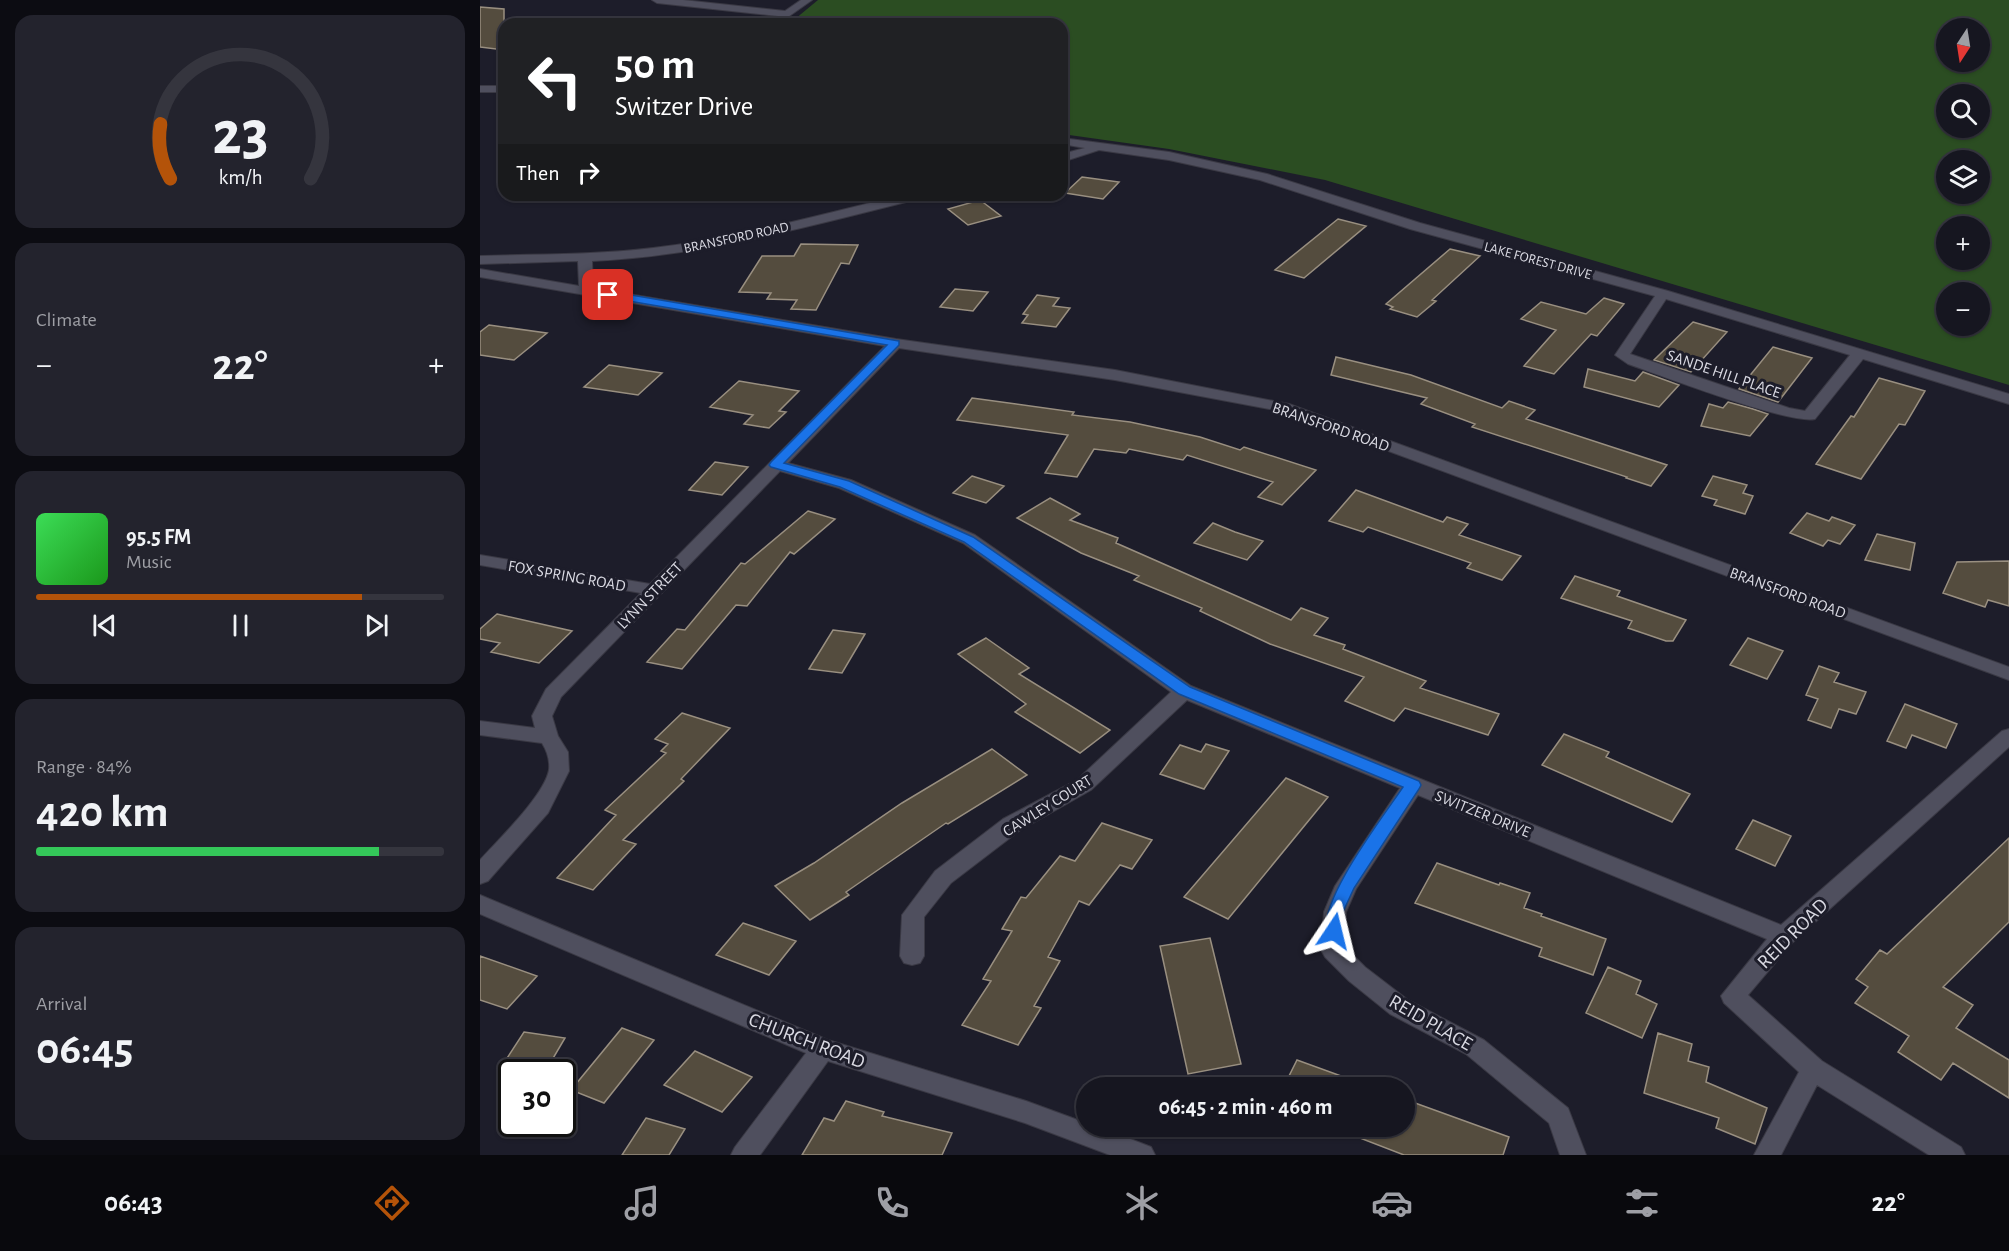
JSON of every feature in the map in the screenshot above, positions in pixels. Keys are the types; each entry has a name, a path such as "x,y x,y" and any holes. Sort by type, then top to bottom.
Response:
{"street":[{"path":"657,0 785,14"},
{"path":"750,18 758,11 777,1 803,2"},
{"path":"781,18 803,2"},
{"path":"480,89 498,89"},
{"name":"LAKE FOREST DRIVE","path":"1068,142 1169,156 1263,177 1415,226 1663,294 2009,399"},
{"path":"1068,156 1102,146"},
{"name":"BRANSFORD ROAD","path":"585,257 675,249 777,229 893,201"},
{"path":"480,260 585,257 586,291"},
{"name":"BRANSFORD ROAD","path":"480,273 896,343 1115,375 1284,406 2009,674"},
{"name":"SANDE HILL PLACE","path":"1663,294 1623,355 1633,361 1786,412 1809,416 1859,354"},
{"name":"LYNN STREET","path":"480,874 540,807 559,771 558,752 548,737 542,716 553,694 896,343"},
{"name":"SWITZER DRIVE","path":"775,465 845,484 969,539 1184,691 1784,936"},
{"name":"FOX SPRING ROAD","path":"480,560 654,590"},
{"name":"CAWLEY COURT","path":"912,956 913,915 943,877 1011,825 1084,785 1184,691"},
{"path":"480,728 548,737"},
{"name":"REID ROAD","path":"1813,1069 1733,996 1784,936 2009,736"},
{"name":"REID PLACE","path":"1413,785 1346,886 1335,912 1333,950 1357,974 1399,1007 1475,1047 1559,1116 1573,1155"},
{"name":"CHURCH ROAD","path":"480,904 823,1049 1026,1112 1142,1155"},
{"path":"744,1155 823,1049"},
{"path":"1767,1155 1813,1069 1952,1155"}],"green space":[{"path":"818,0 2009,0 2009,385 1325,180 1169,149 1068,135 1068,18 796,18"}],"building":[{"path":"480,7 504,9 504,18 498,18 498,49 480,47"},
{"path":"1082,177 1119,182 1103,199 1068,193 1068,190"},
{"path":"981,201 1001,216 968,225 948,209"},
{"path":"1338,219 1366,226 1304,278 1275,270"},
{"path":"801,244 858,245 849,264 841,263 816,310 791,309 797,300 767,299 771,293 739,292 762,256 794,256"},
{"path":"1450,249 1480,256 1417,317 1390,309 1393,307 1386,304"},
{"path":"955,289 988,292 973,311 940,307"},
{"path":"1037,295 1059,298 1053,306 1070,308 1056,327 1022,323 1028,315 1023,314"},
{"path":"1604,298 1624,304 1597,336 1591,334 1554,374 1524,366 1556,330 1521,319 1541,302 1586,314"},
{"path":"1693,322 1727,332 1691,372 1654,360"},
{"path":"489,325 547,333 514,360 480,355 480,332"},
{"path":"1773,347 1812,358 1778,402 1739,389"},
{"path":"1336,357 1411,375 1502,408 1509,401 1535,410 1526,419 1667,465 1651,486 1626,478 1472,427 1475,424 1421,404 1427,398 1331,375"},
{"path":"609,365 662,373 638,395 584,387"},
{"path":"1588,369 1635,381 1643,372 1679,385 1659,407 1584,387"},
{"path":"1879,378 1925,391 1905,425 1899,424 1861,479 1816,464 1851,416 1854,417"},
{"path":"739,381 799,391 779,411 786,412 769,428 744,424 753,415 710,407"},
{"path":"972,398 1130,422 1200,437 1240,450 1244,447 1316,470 1282,505 1258,497 1273,482 1187,455 1183,460 1129,449 1126,453 1094,449 1077,477 1045,473 1068,435 957,420"},
{"path":"1728,402 1768,414 1750,436 1701,426 1709,404 1723,408"},
{"path":"715,462 748,467 722,495 689,490"},
{"path":"972,476 1004,486 986,503 953,493"},
{"path":"1713,476 1747,485 1743,493 1753,496 1745,514 1714,505 1717,500 1702,496"},
{"path":"1356,490 1443,522 1447,517 1468,524 1459,535 1521,556 1502,580 1467,568 1471,563 1368,527 1363,532 1329,521"},
{"path":"1050,498 1080,514 1070,520 1118,538 1116,543 1291,620 1301,608 1328,618 1314,635 1345,645 1343,649 1426,681 1420,688 1499,714 1488,735 1405,708 1394,721 1345,701 1364,677 1270,644 1200,611 1202,608 1134,580 1139,576 1081,553 1017,518"},
{"path":"808,511 835,519 794,554 790,552 747,606 736,605 682,669 647,662 677,629 685,630 741,563 745,564"},
{"path":"1807,513 1829,521 1832,517 1855,525 1840,544 1828,540 1823,546 1790,533"},
{"path":"1213,523 1263,541 1247,560 1194,543"},
{"path":"1877,534 1915,543 1910,570 1865,560"},
{"path":"2009,561 2009,606 1988,600 1985,607 1943,593 1957,562"},
{"path":"1575,576 1620,591 1617,596 1686,620 1673,641 1666,641 1628,628 1632,621 1561,598"},
{"path":"497,614 572,631 539,663 491,652 500,643 480,639 480,629"},
{"path":"833,630 865,634 842,673 809,669"},
{"path":"986,638 1029,668 1019,674 1110,730 1080,753 1015,712 1026,704 958,654"},
{"path":"1748,638 1783,651 1767,679 1730,665"},
{"path":"1819,666 1839,673 1834,682 1866,692 1856,714 1839,709 1831,728 1808,720 1818,699 1806,695"},
{"path":"1905,704 1957,724 1946,748 1912,735 1906,748 1887,741"},
{"path":"682,713 730,728 681,779 684,781 623,840 636,844 593,890 557,878 616,815 605,810 666,753 661,751 668,744 655,739"},
{"path":"1564,734 1609,752 1606,757 1690,794 1672,822 1542,765"},
{"path":"1206,744 1229,751 1204,789 1160,774 1180,745 1201,752"},
{"path":"992,749 1027,775 948,824 946,823 846,892 849,895 810,920 775,886 814,863 902,803"},
{"path":"1286,778 1328,797 1228,919 1184,897"},
{"path":"1753,820 1791,836 1775,866 1736,849"},
{"path":"1102,823 1152,840 1132,869 1120,865 1089,905 1079,901 1048,957 1060,961 1034,1006 1041,1008 1018,1045 962,1025 991,981 983,979 1012,931 1002,929 1021,897 1026,898 1060,856 1075,861"},
{"path":"2009,838 2009,922 1943,987 1973,1005 1956,1028 2009,1060 2009,1098 1953,1063 1941,1080 1898,1052 1909,1036 1855,1003 1868,987 1856,979 1880,950 1887,954"},
{"path":"1437,863 1499,885 1500,883 1530,893 1524,908 1606,939 1593,975 1539,956 1542,948 1415,903"},
{"path":"743,923 796,941 769,975 716,955"},
{"path":"1210,938 1241,1064 1188,1074 1160,946"},
{"path":"480,956 537,976 507,1009 480,1000"},
{"path":"1608,967 1641,981 1636,994 1657,1004 1642,1038 1586,1013"},
{"path":"622,1028 654,1040 604,1103 576,1092 576,1084"},
{"path":"524,1032 565,1038 553,1059 506,1059"},
{"path":"1658,1033 1692,1044 1688,1061 1709,1067 1706,1082 1767,1108 1755,1144 1716,1128 1719,1118 1644,1093"},
{"path":"695,1051 752,1077 722,1112 664,1085"},
{"path":"1297,1060 1344,1077 1288,1077"},
{"path":"846,1101 884,1112 882,1116 952,1133 942,1155 802,1155 824,1118 834,1121"},
{"path":"1415,1103 1509,1137 1503,1155 1404,1155 1357,1137 1415,1137"},
{"path":"646,1118 685,1129 669,1155 622,1155"}],"route":[{"path":"608,295 896,343 775,465 845,484 969,539 1059,605 1184,691 1413,785 1346,886 1335,912 1334,931"}]}
